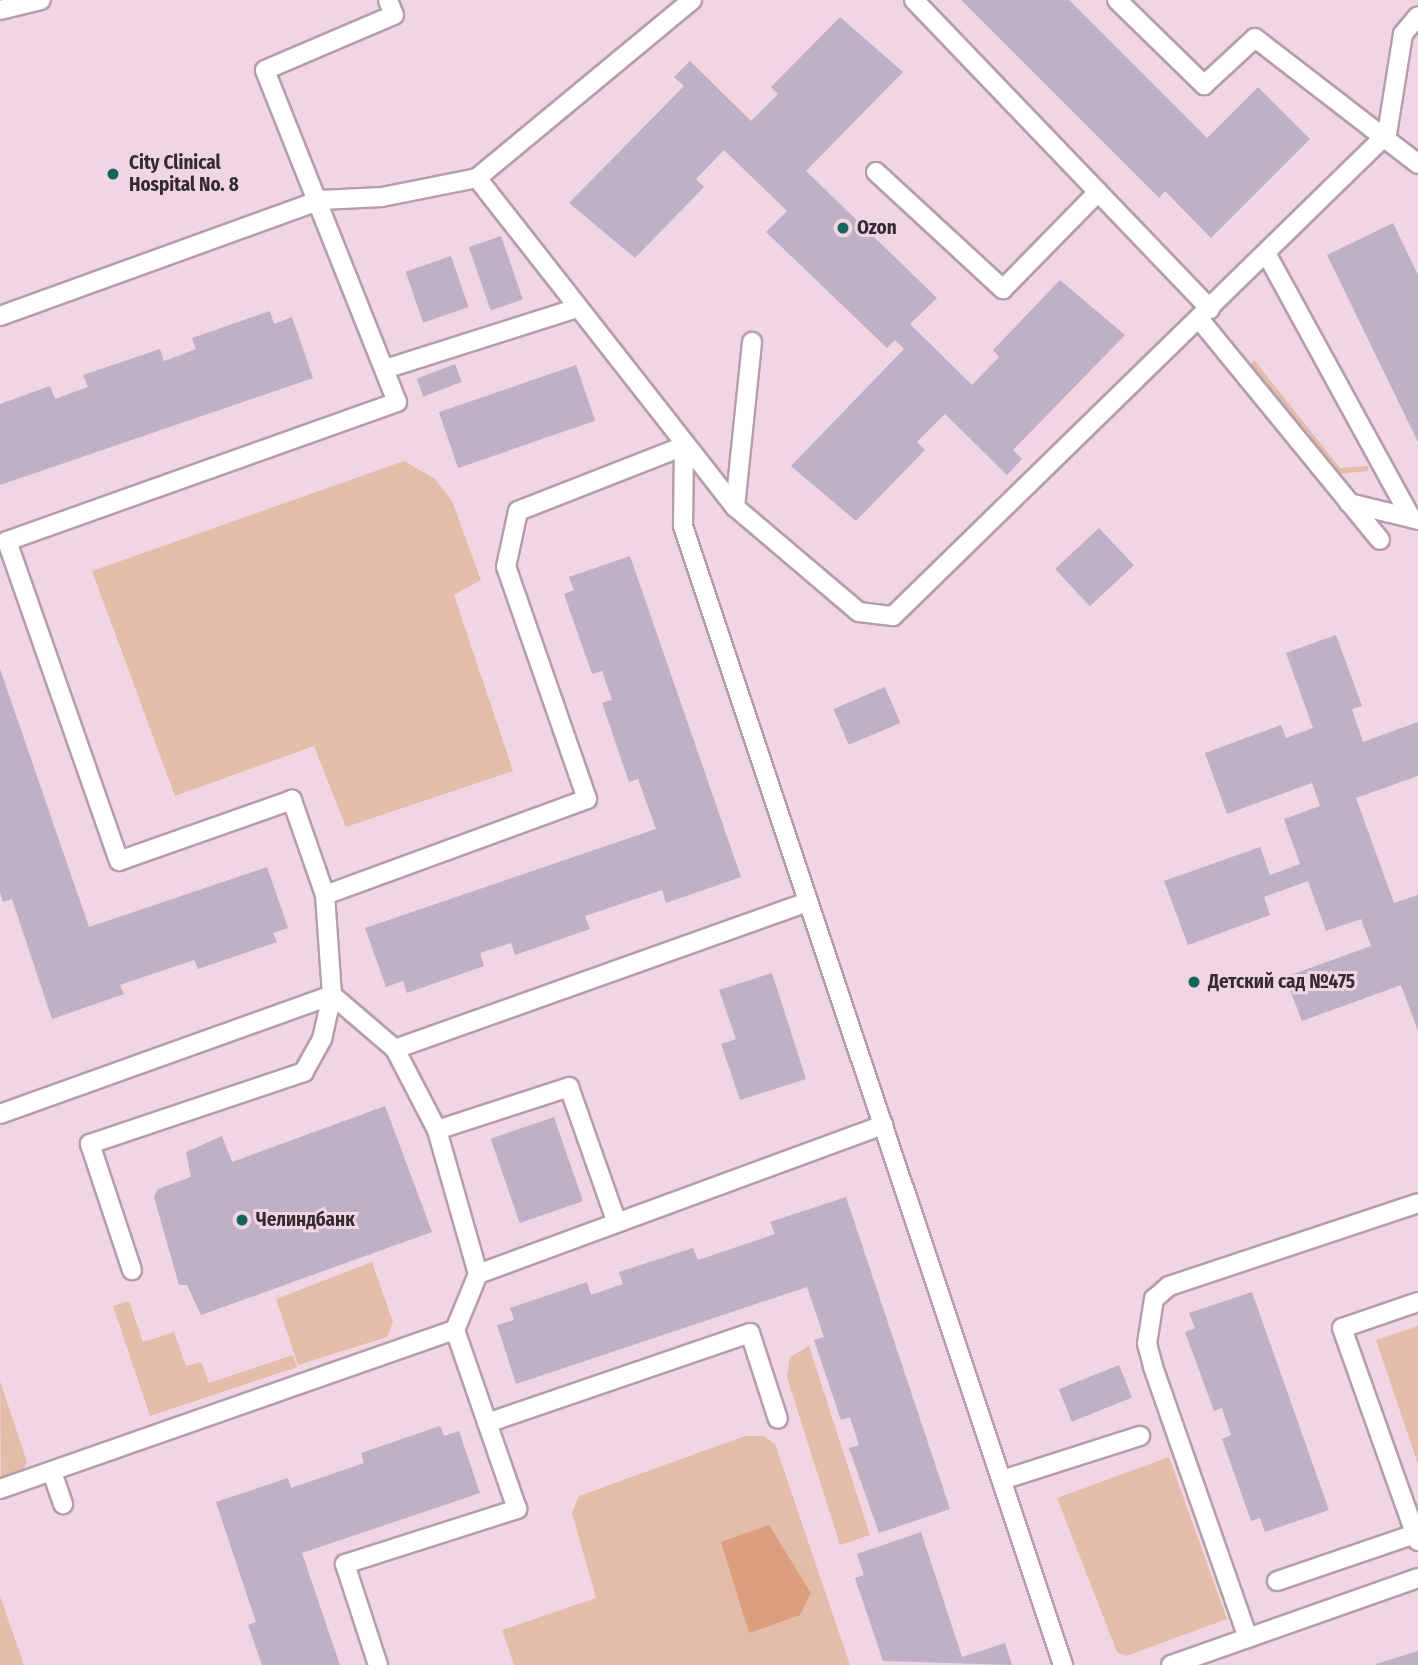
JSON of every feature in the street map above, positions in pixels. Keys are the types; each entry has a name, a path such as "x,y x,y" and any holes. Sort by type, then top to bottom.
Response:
{"lane":[{"path":"0,10 41,0"},
{"path":"132,1270 90,1144 304,1072 321,1039 332,995 325,895 292,800 119,860 7,541 397,402 321,200 265,70 394,15 388,0"},
{"path":"0,316 321,200 382,197 477,178 692,0"},
{"path":"914,0 1098,192 1205,314 1380,540"},
{"path":"1117,0 1204,85 1255,38 1387,134 1418,164"},
{"path":"477,178 684,446 735,507 859,612 893,616 1387,134 1403,34 1418,16"},
{"path":"876,172 1003,289 1098,192"},
{"path":"1266,253 1414,519"},
{"path":"385,369 577,308"},
{"path":"735,507 752,342"},
{"path":"325,895 587,799 506,567 518,511 684,446"},
{"path":"684,446 682,526 1063,1665"},
{"path":"1349,503 1414,519"},
{"path":"395,1049 808,902"},
{"path":"332,995 395,1049 438,1130 478,1275 455,1330 517,1509 345,1564 378,1665"},
{"path":"0,1114 332,995"},
{"path":"438,1130 569,1087 617,1223"},
{"path":"478,1275 883,1125"},
{"path":"1248,1638 1150,1355 1154,1299 1169,1286 1418,1203"},
{"path":"1277,1581 1417,1538 1342,1328 1418,1302"},
{"path":"0,1489 455,1330"},
{"path":"487,1423 750,1333 778,1419"},
{"path":"1002,1480 1140,1436"},
{"path":"52,1472 63,1504"},
{"path":"1171,1665 1418,1578"}],"shaded area":[{"path":"1254,360 1340,468 1368,466 1368,471 1338,474 1250,364"},
{"path":"404,461 435,479 452,501 481,580 454,595 513,771 346,827 314,746 175,796 92,571"},
{"path":"372,1262 393,1322 387,1337 298,1365 276,1299"},
{"path":"129,1301 143,1342 174,1332 186,1366 201,1362 209,1383 293,1355 297,1367 150,1416 113,1306"},
{"path":"1418,1326 1418,1464 1376,1340"},
{"path":"809,1346 870,1535 840,1545 787,1377 790,1357"},
{"path":"0,1381 27,1462 21,1474 1,1480"},
{"path":"745,1436 763,1436 775,1444 850,1665 514,1665 502,1630 596,1598 572,1513 579,1496"},
{"path":"1169,1457 1227,1619 1126,1656 1117,1652 1057,1498"},
{"path":"769,1525 811,1593 800,1615 749,1633 721,1542"},
{"path":"0,1596 24,1665 0,1665"}],"building":[{"path":"961,0 1069,0 1207,138 1258,87 1310,139 1211,238 1165,191 1159,198"},
{"path":"840,17 903,72 806,171 937,298 910,324 972,385 999,357 993,350 1060,280 1125,335 1013,450 1022,459 1007,475 945,414 917,442 925,450 856,521 791,466 904,349 895,340 887,348 766,232 787,211 724,150 696,179 704,187 635,258 569,203 684,86 674,77 690,61 751,121 778,94 771,87"},
{"path":"1393,223 1418,275 1418,442 1327,255"},
{"path":"501,236 523,299 491,310 469,247"},
{"path":"451,256 469,307 423,323 406,272"},
{"path":"270,311 274,324 292,317 313,378 0,485 0,404 50,386 55,399 88,387 83,375 160,349 164,361 196,349 192,338"},
{"path":"455,364 462,382 424,396 417,379"},
{"path":"576,365 595,421 458,468 439,412"},
{"path":"1099,528 1134,565 1090,606 1055,569"},
{"path":"630,556 741,877 666,903 662,890 585,916 590,929 515,955 511,943 480,953 484,966 407,993 403,981 386,987 365,928 656,829 638,779 629,782 602,703 612,700 602,671 592,674 564,594 574,590 569,577"},
{"path":"1336,635 1362,706 1352,709 1363,742 1418,722 1418,776 1356,798 1394,903 1418,895 1418,1031 1401,985 1302,1021 1285,977 1371,946 1361,919 1326,931 1308,881 1264,897 1270,915 1188,945 1164,881 1260,847 1270,875 1300,864 1284,819 1320,806 1312,783 1227,814 1205,753 1281,725 1286,738 1313,728 1286,653"},
{"path":"0,669 89,927 267,867 288,928 273,933 277,942 198,969 194,960 120,985 124,994 52,1019 12,899 3,902 0,892"},
{"path":"885,687 900,723 849,745 833,709"},
{"path":"772,973 806,1079 740,1100 721,1044 736,1039 719,990"},
{"path":"385,1106 432,1232 201,1315 187,1285 179,1285 154,1197 158,1189 191,1177 186,1152 222,1136 232,1162"},
{"path":"554,1117 583,1201 520,1223 491,1139"},
{"path":"846,1197 950,1509 879,1533 849,1448 859,1445 850,1417 841,1420 814,1340 824,1337 807,1287 516,1384 497,1325 514,1320 510,1308 587,1282 591,1295 623,1284 619,1272 693,1248 698,1260 775,1234 770,1222"},
{"path":"1252,1292 1329,1510 1265,1532 1260,1518 1251,1521 1222,1439 1231,1435 1222,1408 1214,1411 1185,1332 1195,1328 1189,1313"},
{"path":"1119,1365 1132,1397 1072,1422 1059,1389"},
{"path":"440,1426 444,1436 459,1431 480,1493 302,1553 340,1665 262,1665 248,1625 256,1622 216,1502 288,1478 291,1488 364,1463 361,1453"},
{"path":"921,1532 962,1657 1005,1643 1012,1665 883,1661 855,1578 864,1575 857,1554"},
{"path":"1418,1651 1418,1665 1376,1665 1376,1664"}],"place":[{"name":"City Clinical Hospital No. 8","path":"113,174"},
{"name":"Ozon","path":"843,228"},
{"name":"Детский сад №475","path":"1194,982"},
{"name":"Челиндбанк","path":"242,1220"}]}
